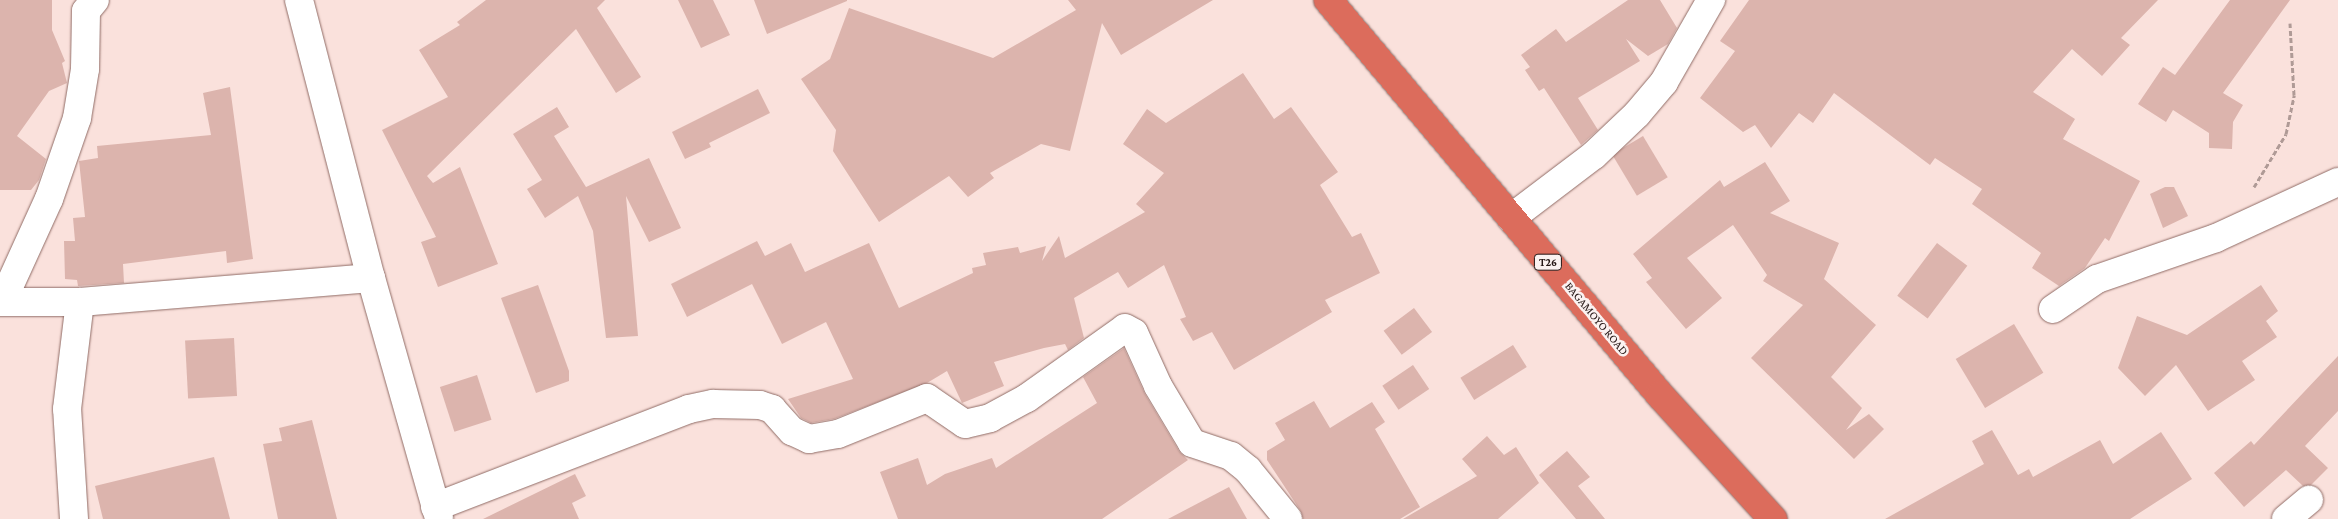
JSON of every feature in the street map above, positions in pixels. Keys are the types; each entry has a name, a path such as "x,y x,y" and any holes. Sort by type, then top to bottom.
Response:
{"highway":[{"name":"BAGAMOYO ROAD","path":"1328,0 1660,394 1773,519"}],"street":[{"path":"95,0 86,10 85,69 77,118 49,199 1,302 80,302 371,278"},
{"path":"1511,218 1594,155 1637,114 1664,82 1711,0"},
{"path":"308,7 371,278 437,513 689,409 713,404 760,405 772,409 792,431 809,439 838,434 927,398 965,424 990,418 1027,398 1125,328 1134,333 1158,386 1192,443 1236,461 1288,519"},
{"path":"2053,309 2097,279 2216,238 2338,182"},
{"path":"74,519 66,409 80,302"},
{"path":"2286,519 2309,500"}],"path":[{"path":"2251,190 2286,134 2294,95 2290,23"}],"building":[{"path":"0,0 52,0 52,30 65,61 62,63 67,83 49,91 17,136 46,159 39,180 31,190 0,190"},
{"path":"486,0 605,0 597,8 641,77 616,93 576,29 427,176 433,183 460,167 498,264 438,287 421,242 436,237 382,130 448,97 419,50 460,25 457,22"},
{"path":"678,0 713,0 730,35 701,48"},
{"path":"754,0 847,0 847,1 767,34"},
{"path":"1068,0 1213,0 1121,55 1102,23 1070,151 1041,144 990,173 994,178 968,197 949,176 879,222 833,151 836,130 801,79 830,59 849,8 993,58 1076,10"},
{"path":"1628,0 1660,0 1677,28 1668,44 1648,56 1626,39 1640,61 1578,98 1598,130 1581,145 1544,88 1539,91 1525,70 1530,67 1521,55 1556,29 1566,42"},
{"path":"1749,0 2158,0 2121,38 2130,45 2102,76 2072,49 2033,92 2075,119 2063,139 2140,181 2109,241 2105,238 2085,268 2059,286 2032,268 2041,253 1972,204 1982,189 1935,158 1930,165 1834,93 1813,123 1799,113 1771,148 1755,125 1743,132 1700,98 1735,51 1720,41"},
{"path":"2230,0 2290,0 2223,93 2243,105 2233,122 2232,149 2209,148 2209,133 2173,110 2166,122 2138,104 2163,67 2175,75"},
{"path":"1243,73 1274,119 1291,107 1338,172 1320,185 1352,237 1361,233 1380,273 1325,300 1332,312 1234,370 1212,332 1193,341 1180,319 1186,317 1164,265 1128,288 1118,272 1074,298 1084,338 1068,350 1065,344 994,362 1004,386 962,403 947,371 927,383 834,419 811,423 801,418 788,399 853,379 826,322 782,344 752,284 687,317 671,284 757,241 765,256 791,243 805,272 869,243 899,308 973,273 972,268 986,265 983,253 1018,247 1020,253 1046,246 1042,261 1059,236 1065,258 1145,212 1136,204 1164,173 1123,144 1147,109 1166,123"},
{"path":"230,87 253,259 227,263 226,251 123,264 124,283 78,286 77,280 65,279 64,241 75,241 73,218 85,217 79,161 98,158 97,146 211,135 203,93"},
{"path":"758,89 770,113 709,143 711,147 685,159 672,132"},
{"path":"557,107 569,127 554,136 586,187 649,158 681,228 649,242 626,196 638,336 606,338 593,231 578,196 545,218 527,189 542,180 513,134"},
{"path":"1643,136 1668,177 1637,196 1612,155"},
{"path":"1765,162 1790,201 1770,213 1839,243 1824,279 1876,325 1831,377 1862,408 1846,430 1869,414 1884,429 1854,459 1751,358 1803,305 1763,281 1767,275 1733,225 1687,258 1722,298 1686,329 1646,282 1652,278 1633,254 1720,180 1724,187"},
{"path":"2165,187 2174,187 2188,216 2163,228 2150,194"},
{"path":"1937,243 1967,266 1928,319 1897,296"},
{"path":"538,285 569,371 569,381 536,393 501,298"},
{"path":"2261,285 2278,311 2266,321 2277,337 2242,361 2255,380 2208,411 2176,365 2145,396 2118,368 2137,316 2187,335"},
{"path":"1414,308 1432,332 1402,355 1384,331"},
{"path":"2014,324 2043,373 1985,408 1956,359"},
{"path":"234,338 237,396 188,398 185,341"},
{"path":"1513,345 1527,367 1474,400 1460,378"},
{"path":"1124,348 1145,394 1179,451 1188,460 1102,519 898,519 880,472 918,458 927,485 945,474 992,458 996,468 1097,403 1083,377"},
{"path":"2338,356 2338,411 2305,446 2328,468 2311,485 2303,486 2286,470 2244,507 2214,473 2251,441 2254,445"},
{"path":"1413,365 1429,389 1399,410 1382,386"},
{"path":"477,375 492,420 454,432 440,387"},
{"path":"1314,401 1330,428 1372,402 1385,422 1375,429 1420,507 1400,519 1303,519 1300,510 1267,460 1267,451 1285,440 1275,423"},
{"path":"312,420 337,519 278,519 263,444 282,441 279,428"},
{"path":"1992,430 2018,475 2029,469 2033,477 2100,440 2113,464 2161,432 2192,479 2130,519 1885,519 1984,464 1972,441"},
{"path":"1487,436 1504,455 1516,447 1539,483 1498,519 1403,519 1477,476 1462,459"},
{"path":"1567,451 1590,477 1578,486 1605,519 1576,519 1539,475"},
{"path":"214,457 230,519 103,519 95,486"},
{"path":"575,474 586,496 572,503 579,519 483,519"},
{"path":"1229,487 1247,519 1168,519"}]}
